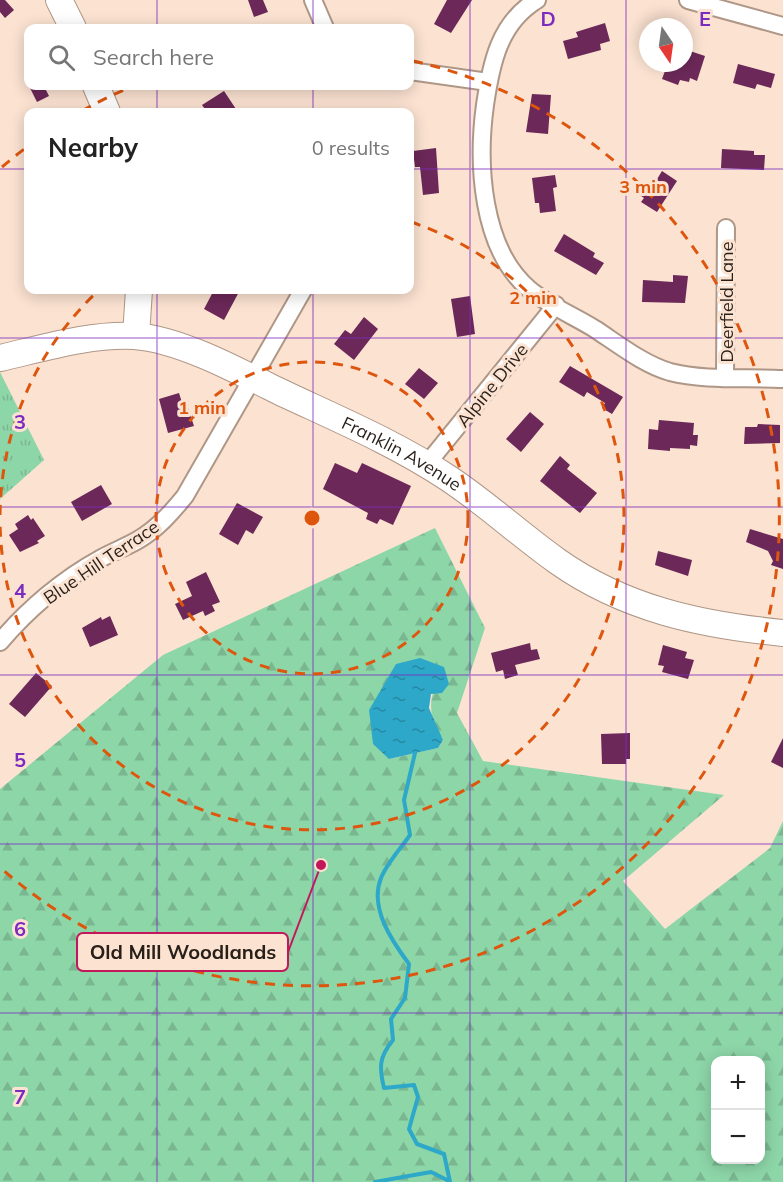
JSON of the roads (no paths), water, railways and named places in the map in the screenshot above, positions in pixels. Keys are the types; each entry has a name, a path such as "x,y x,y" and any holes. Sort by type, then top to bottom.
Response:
{"main road":[{"path":"59,0 72,24"},
{"path":"98,90 105,108"},
{"path":"136,336 139,294"},
{"name":"Franklin Avenue","path":"0,358 85,339 136,336 182,348 250,377 427,464 556,560 615,594 678,618 711,625 783,633"}],"street":[{"path":"313,0 323,24"},
{"path":"537,0 509,25 500,40 488,82 484,114 484,176 496,238 515,273 530,289 653,365 685,375 783,379"},
{"path":"688,0 783,26"},
{"path":"414,71 488,82"},
{"name":"Deerfield Lane","path":"725,376 726,228"},
{"name":"Blue Hill Terrace","path":"0,642 35,606 66,581 99,559 139,540 171,513 185,496 250,377 301,294"},
{"name":"Alpine Drive","path":"427,464 556,305"}],"water":[{"path":"420,658 444,667 449,684 442,693 431,694 429,708 443,740 438,748 389,759 373,744 369,710 396,664"}],"waterway":[{"path":"415,753 404,800 410,835 387,867 378,889 378,901 384,924 409,964 405,998 391,1019 393,1040 381,1062 381,1074 384,1088 414,1085 418,1097 409,1129 417,1144 444,1154 450,1182"},
{"path":"375,1182 431,1172 449,1181"}],"place":[{"name":"Old Mill Woodlands","path":"321,865"}]}
